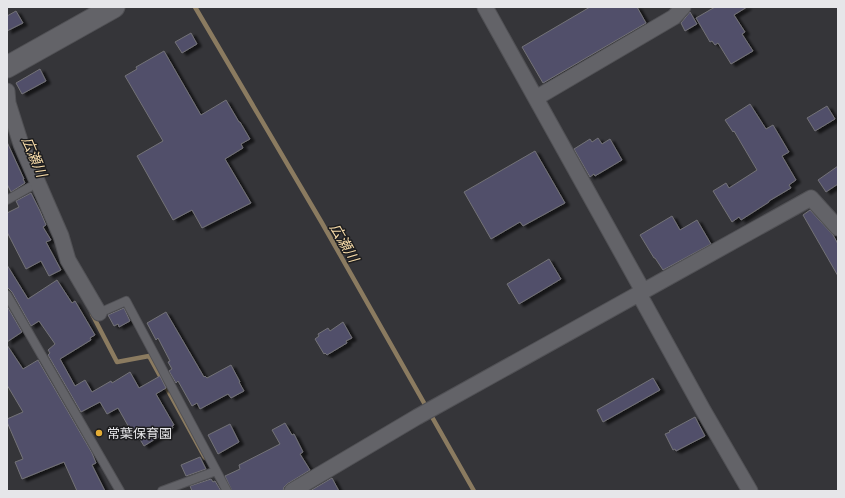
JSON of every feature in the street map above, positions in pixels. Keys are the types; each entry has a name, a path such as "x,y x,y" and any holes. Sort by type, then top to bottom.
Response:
{"main road":[{"path":"7,67 114,7"}],"street":[{"path":"485,7 641,292 703,410 750,491"},
{"path":"536,98 674,17 683,7"},
{"path":"7,91 8,103 34,185 61,236 68,260 99,313"},
{"path":"292,491 417,417 811,198 838,228"}],"lane":[{"path":"7,200 34,185"},
{"path":"7,295 120,491"},
{"path":"99,313 126,301 212,472 228,491"},
{"path":"162,491 212,472"}],"building":[{"path":"590,7 637,7 646,23 543,83 522,47"},
{"path":"715,7 747,7 734,15 745,32 742,34 753,51 731,64 718,43 715,45 712,41 710,42 696,18"},
{"path":"16,11 23,23 7,31 7,16"},
{"path":"690,12 697,24 685,31 681,23"},
{"path":"191,33 197,44 182,53 175,42"},
{"path":"164,51 201,115 226,100 250,139 241,144 243,148 225,159 251,203 202,228 192,210 173,220 137,156 163,141 125,76 137,69 136,67"},
{"path":"40,69 46,81 22,94 16,83"},
{"path":"750,104 766,129 773,125 789,152 782,156 796,180 789,185 791,188 741,220 739,217 732,222 713,191 726,183 729,188 757,170 734,131 733,132 725,120"},
{"path":"827,106 835,119 815,131 807,118"},
{"path":"598,138 602,144 610,139 622,160 595,176 594,174 590,177 574,149 590,139 592,142"},
{"path":"7,142 25,183 11,192 7,184"},
{"path":"535,151 565,203 523,226 520,222 491,239 464,192"},
{"path":"838,166 838,184 826,192 818,180"},
{"path":"31,193 46,225 43,227 51,240 46,242 61,270 49,276 41,261 26,269 7,232 7,213 19,207 16,201"},
{"path":"810,210 833,235 838,244 838,276 803,215"},
{"path":"672,216 680,230 697,220 711,244 663,270 640,235"},
{"path":"549,259 561,279 519,304 507,284"},
{"path":"7,265 28,299 57,280 72,303 75,301 95,335 90,338 91,340 60,359 75,386 85,380 92,392 111,381 112,383 130,372 139,388 160,376 166,388 156,394 174,425 172,426 173,428 144,446 138,436 135,438 118,408 107,414 100,402 81,412 48,355 50,353 48,350 55,344 39,321 31,326 12,292 7,287"},
{"path":"7,306 22,332 7,342"},
{"path":"124,308 130,321 119,327 118,324 114,326 108,315"},
{"path":"166,312 204,377 205,376 207,378 231,365 244,391 231,398 228,394 200,409 197,403 192,406 178,381 176,383 169,371 172,369 168,362 170,361 158,338 156,340 147,323"},
{"path":"343,322 352,338 346,341 347,343 327,355 325,353 324,354 315,339 319,336 318,334 328,328 330,331"},
{"path":"7,345 23,369 38,360 92,453 96,463 92,465 105,491 77,491 64,462 22,479 15,462 23,459 7,422 7,419 23,412 7,385"},
{"path":"653,378 660,390 603,422 597,410"},
{"path":"695,417 705,436 676,451 675,449 673,450 665,434"},
{"path":"285,423 292,435 294,434 303,452 300,454 310,470 287,484 283,491 232,491 225,476 240,469 239,465 280,444 272,430"},
{"path":"230,424 239,442 218,454 208,435"},
{"path":"200,457 206,469 186,476 181,465"},
{"path":"332,478 339,491 310,491"},
{"path":"211,479 213,482 215,481 221,491 192,491 190,486"}],"waterway":[{"name":"広瀬川","path":"195,7 322,223 474,491"},
{"name":"広瀬川","path":"92,314 117,362 149,356 205,458"}],"place":[{"name":"常葉保育園","path":"99,433"}]}
